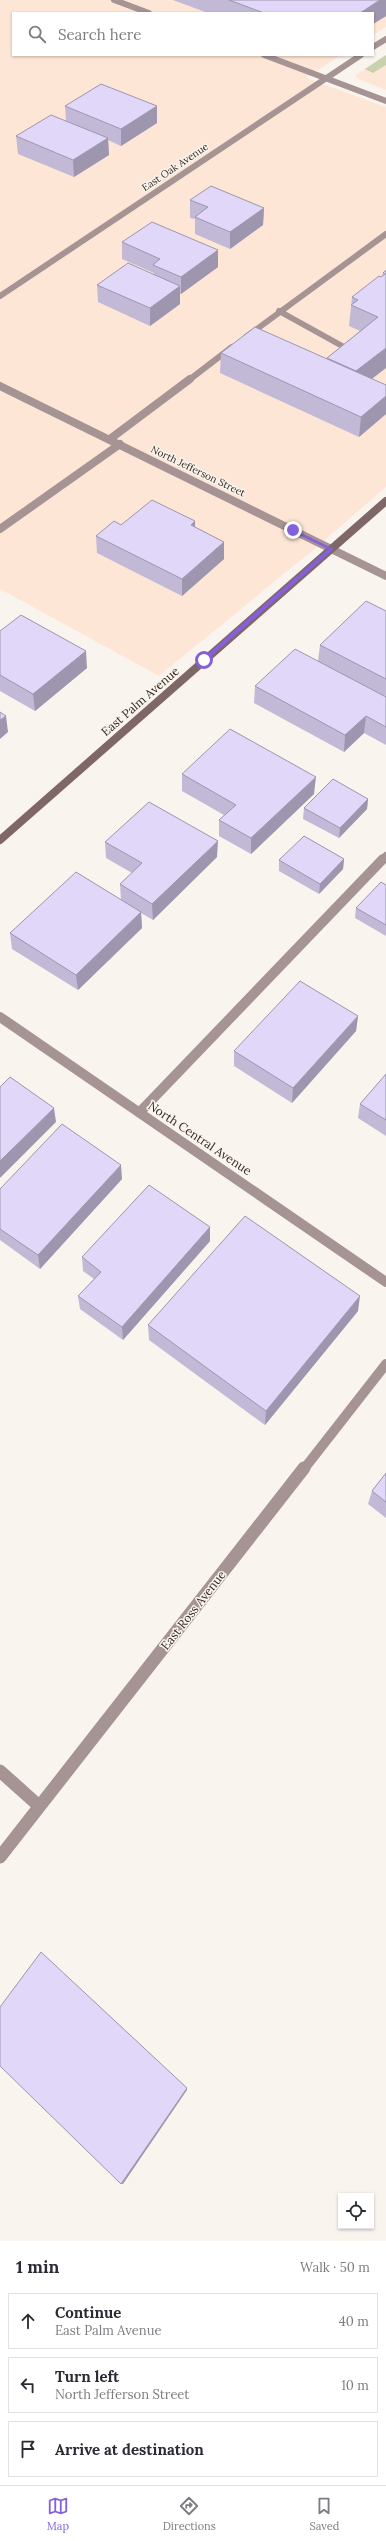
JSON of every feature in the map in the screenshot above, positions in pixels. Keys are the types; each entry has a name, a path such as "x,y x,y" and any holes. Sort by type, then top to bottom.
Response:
{"street":[{"path":"114,0 147,12"},
{"path":"374,46 386,39"},
{"path":"267,56 386,101"},
{"name":"East Oak Avenue","path":"0,296 360,56"},
{"path":"110,439 279,311 386,234"},
{"path":"279,311 357,354"},
{"name":"North Jefferson Street","path":"0,386 386,576"},
{"path":"0,529 120,444"},
{"name":"East Palm Avenue","path":"0,840 386,501"},
{"path":"140,1112 386,856"},
{"name":"North Central Avenue","path":"0,1017 386,1282"},
{"name":"East Ross Avenue","path":"0,1856 386,1364"},
{"path":"0,1771 39,1806"}],"shaded area":[{"path":"0,0 386,0 386,27 374,34 374,12 12,12 12,56 339,56 306,78 386,107 386,487 318,546 159,676 0,589"},
{"path":"386,55 386,90 356,78 356,75"}],"green space":[{"path":"386,55 386,65 373,73 365,69"}],"building":[{"path":"229,0 380,0 362,12 261,12"},
{"path":"101,84 157,106 121,129 65,106"},
{"path":"51,115 108,138 73,160 16,136"},
{"path":"211,186 264,208 230,232 195,217 208,207 190,200"},
{"path":"152,222 218,250 181,277 153,265 160,259 122,242"},
{"path":"128,263 180,286 150,308 97,285"},
{"path":"386,270 386,348 356,371 327,358 378,317 351,305 358,300 352,297 379,276 381,277 385,274 383,273"},
{"path":"255,327 386,385 386,396 361,417 221,353"},
{"path":"152,500 195,521 191,525 224,542 182,579 96,536 114,521 121,525"},
{"path":"366,601 386,611 386,679 320,645"},
{"path":"21,615 86,651 33,694 0,675 0,631"},
{"path":"295,649 386,697 386,727 366,716 345,735 255,686"},
{"path":"0,712 6,716 0,720"},
{"path":"230,729 316,777 251,838 219,820 236,805 182,774"},
{"path":"333,779 368,799 340,828 304,808"},
{"path":"149,802 218,841 152,904 120,884 142,863 105,842"},
{"path":"304,836 344,859 320,884 279,860"},
{"path":"76,872 141,912 76,975 10,933"},
{"path":"381,882 386,885 386,925 356,908"},
{"path":"300,981 358,1016 293,1088 234,1051"},
{"path":"386,1074 386,1120 360,1104"},
{"path":"10,1077 54,1108 0,1161 0,1087"},
{"path":"62,1124 121,1165 38,1255 0,1229 0,1189"},
{"path":"149,1185 210,1227 122,1327 78,1296 101,1272 82,1257"},
{"path":"245,1216 360,1296 266,1411 148,1325"},
{"path":"386,1473 386,1502 372,1491"},
{"path":"41,1952 187,2088 121,2184 0,2066 0,2007"}],"route":[{"path":"204,660 332,549 293,530"}]}
